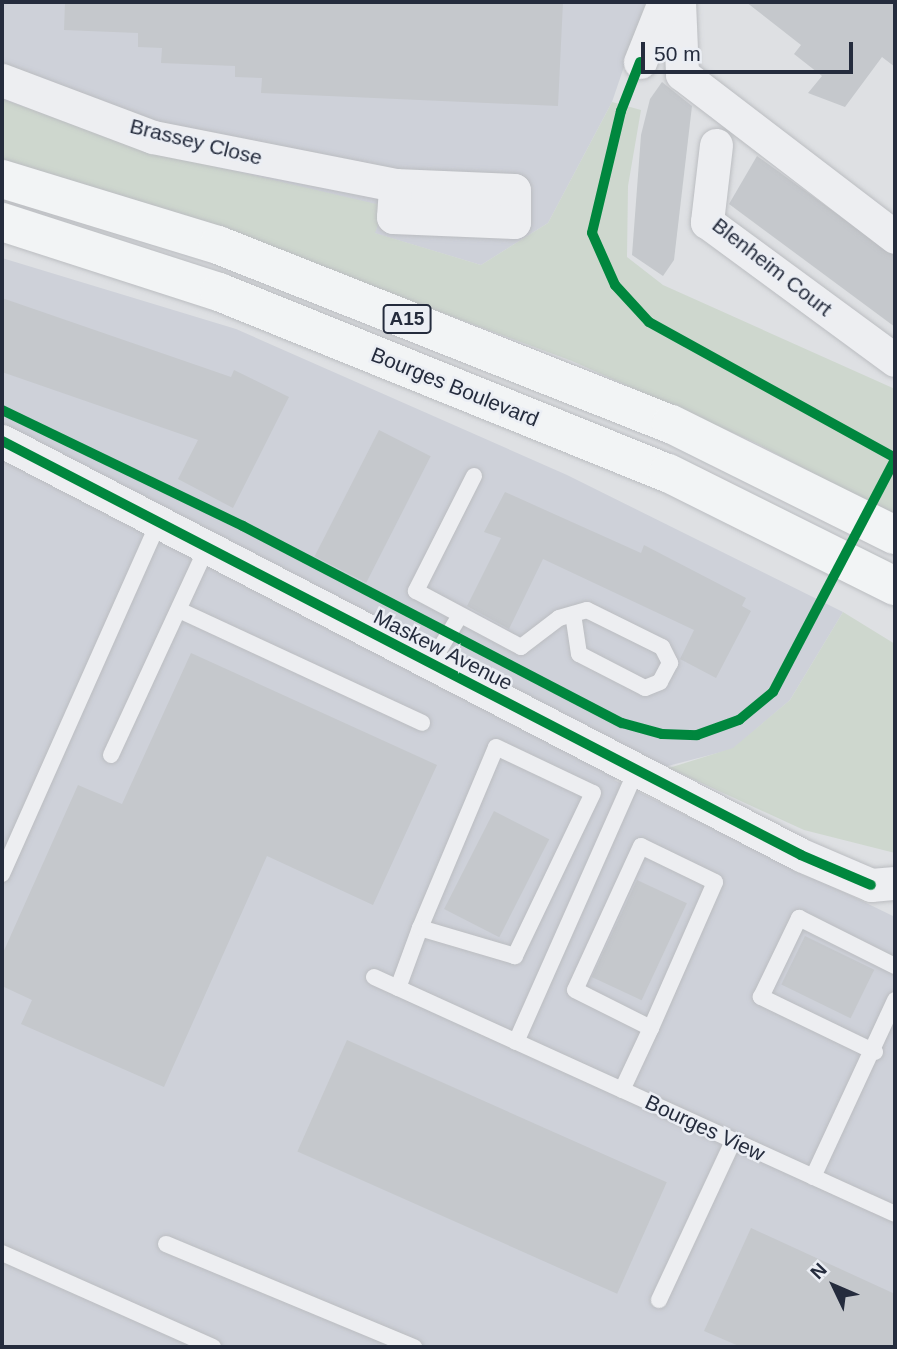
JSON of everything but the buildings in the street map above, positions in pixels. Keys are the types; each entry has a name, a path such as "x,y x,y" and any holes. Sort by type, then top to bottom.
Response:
{"main road":[{"name":"A15","path":"2,178 218,245 671,424 895,535"},
{"name":"Bourges Boulevard","path":"2,222 219,292 668,473 888,582"}],"street":[{"path":"640,62 664,2"},
{"path":"679,2 682,74 895,237"},
{"name":"Brassey Close","path":"2,80 153,137 395,186"},
{"name":"Blenheim Court","path":"716,145 706,222 895,360"},
{"name":"Maskew Avenue","path":"2,441 801,855 871,885 895,883"}],"lane":[{"path":"474,477 416,591 459,617 521,647 573,614 587,610 662,647 670,663 660,682 645,688 579,654 573,614"},
{"path":"2,874 159,522"},
{"path":"111,755 207,547"},
{"path":"179,610 422,723"},
{"path":"430,665 459,617"},
{"path":"398,988 420,928 496,747 593,793 515,956 420,928"},
{"path":"516,1042 636,771"},
{"path":"622,1090 651,1028 715,882 641,845 575,990 651,1028"},
{"path":"875,1052 761,997 799,918 895,966"},
{"name":"Bourges View","path":"374,977 895,1214"},
{"path":"813,1177 875,1052 895,1000"},
{"path":"659,1300 733,1141"},
{"path":"166,1244 414,1347"},
{"path":"2,1252 213,1347"}],"shaded area":[{"path":"2,2 646,2 612,102 548,223 481,265 374,233 384,207 148,151 2,99"},
{"path":"2,99 148,151 385,206 375,233 481,265 548,223 612,102 641,110 628,186 627,257 663,285 895,389 895,517 758,444 572,361 191,219 2,160"},
{"path":"2,258 236,329 567,475 843,612 790,700 733,749 614,780 895,917 895,1347 2,1347"},
{"path":"843,612 895,644 895,853 804,830 669,768 733,748 790,700"}],"cycle path":[{"path":"640,62 621,111 592,233 615,285 649,322 895,458"},
{"path":"2,410 243,526 622,723 662,734 697,735 739,720 773,692 895,460"},
{"path":"2,441 801,855 871,885"}]}
